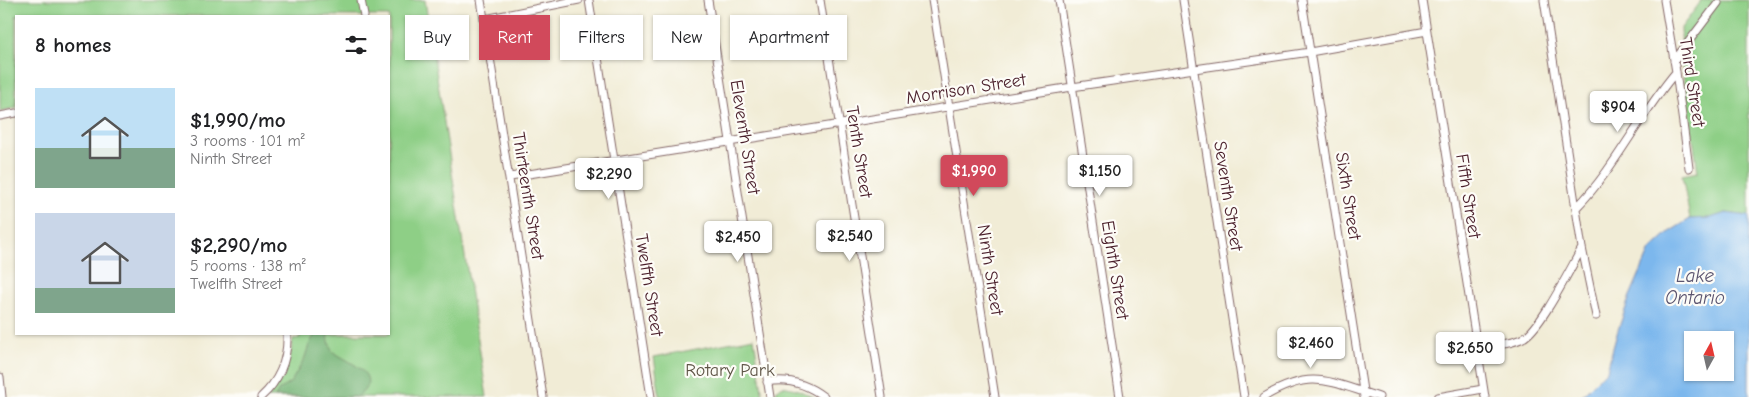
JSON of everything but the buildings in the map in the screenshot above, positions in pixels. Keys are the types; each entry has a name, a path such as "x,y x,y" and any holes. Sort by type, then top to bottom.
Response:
{"street":[{"path":"361,0 364,15"},
{"name":"Thirteenth Street","path":"482,0 484,15"},
{"path":"505,15 579,0"},
{"name":"Twelfth Street","path":"589,0 651,397"},
{"name":"Eleventh Street","path":"708,0 770,397"},
{"name":"Tenth Street","path":"820,0 882,397"},
{"name":"Ninth Street","path":"932,0 995,397"},
{"name":"Eighth Street","path":"1059,0 1120,397"},
{"name":"Seventh Street","path":"1183,0 1244,397"},
{"name":"Sixth Street","path":"1302,0 1364,394"},
{"name":"Fifth Street","path":"1422,0 1485,397"},
{"path":"1544,0 1582,248 1596,316"},
{"name":"Third Street","path":"1664,0 1689,168"},
{"path":"1674,61 1718,3"},
{"name":"Morrison Street","path":"510,177 1072,87 1310,52 1427,31"},
{"name":"Thirteenth Street","path":"491,60 543,397"},
{"path":"1576,208 1594,189 1659,92 1676,72"},
{"path":"0,116 15,113"},
{"path":"1477,347 1517,340 1529,334 1539,323 1582,248"},
{"path":"261,397 276,380 284,366 288,347 288,335"},
{"path":"0,377 2,397"},
{"path":"768,382 776,380 799,384 811,388 824,397"},
{"path":"1264,397 1288,384 1309,380 1330,381 1364,394 1379,397"},
{"path":"1438,397 1483,389"}],"green space":[{"path":"0,0 425,0 427,15 405,15 405,60 434,60 487,397 268,397 278,384 285,370 293,339 300,338 300,335 390,335 390,15 15,15 15,108 0,111"},
{"path":"1702,0 1749,0 1749,216 1726,213 1711,218 1690,219 1682,175 1698,172 1682,66 1681,28"},
{"path":"314,335 327,335 332,351 362,370 368,382 365,389 357,397 275,397 279,390 291,382 304,360"},
{"name":"Rotary Park","path":"754,338 763,397 660,397 654,357"},
{"path":"783,386 796,389 814,397 775,397 777,390"}],"water":[{"name":"Lake Ontario","path":"1726,213 1749,216 1749,397 1580,397 1607,370 1630,296 1650,250 1669,232 1690,219 1710,218"}]}
